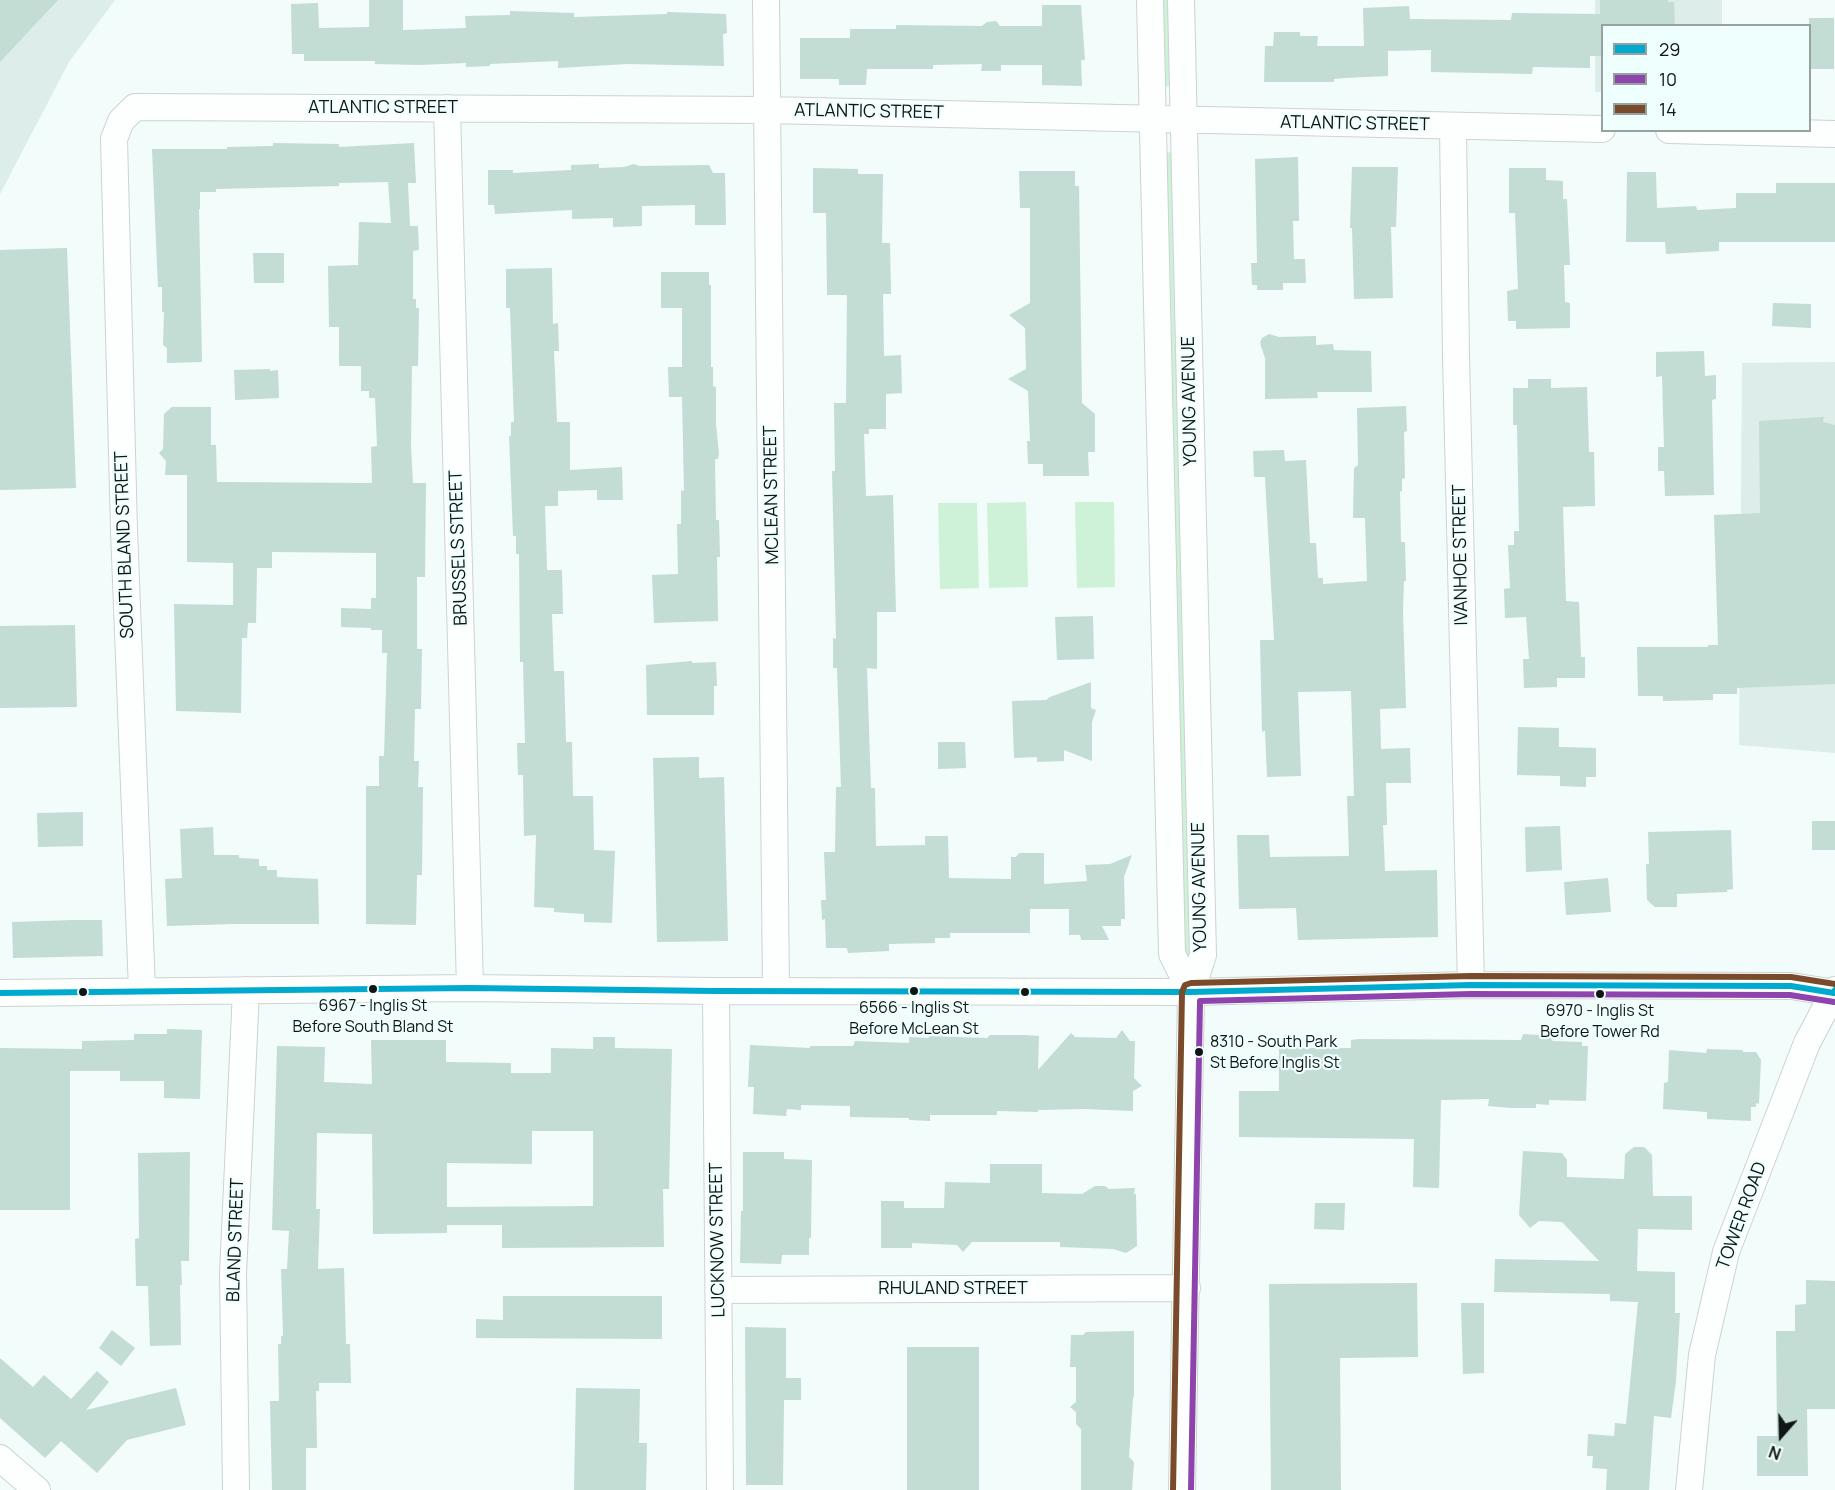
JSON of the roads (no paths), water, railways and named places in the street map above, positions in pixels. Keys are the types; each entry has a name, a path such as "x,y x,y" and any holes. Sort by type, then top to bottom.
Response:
{"street":[{"name":"MCLEAN STREET","path":"765,0 776,990"},
{"name":"YOUNG AVENUE","path":"1150,0 1172,954 1191,992"},
{"name":"YOUNG AVENUE","path":"1181,0 1203,955 1191,992"},
{"name":"ATLANTIC STREET","path":"135,107 768,110 1601,129"},
{"name":"SOUTH BLAND STREET","path":"135,107 121,121 114,139 125,552 142,990"},
{"name":"BRUSSELS STREET","path":"447,108 470,988"},
{"name":"IVANHOE STREET","path":"1454,126 1456,379 1471,985"},
{"path":"1752,132 1835,134"},
{"path":"0,993 470,988 1191,992 1471,985 1791,986 1834,992"},
{"name":"BLAND STREET","path":"236,1490 233,1274 246,990"},
{"name":"LUCKNOW STREET","path":"716,991 720,1490"},
{"path":"1182,1490 1191,992"},
{"name":"TOWER ROAD","path":"1689,1490 1702,1355 1726,1252 1807,1043 1834,992"},
{"name":"RHULAND STREET","path":"719,1290 1187,1288"},
{"path":"0,1458 37,1490"}],"place":[{"name":"6967 - Inglis St Before South Bland St","path":"373,989"},
{"name":"6566 - Inglis St Before McLean St","path":"914,991"},
{"name":"6970 - Inglis St Before Tower Rd","path":"1600,994"},
{"name":"8310 - South Park St Before Inglis St","path":"1199,1052"}]}
